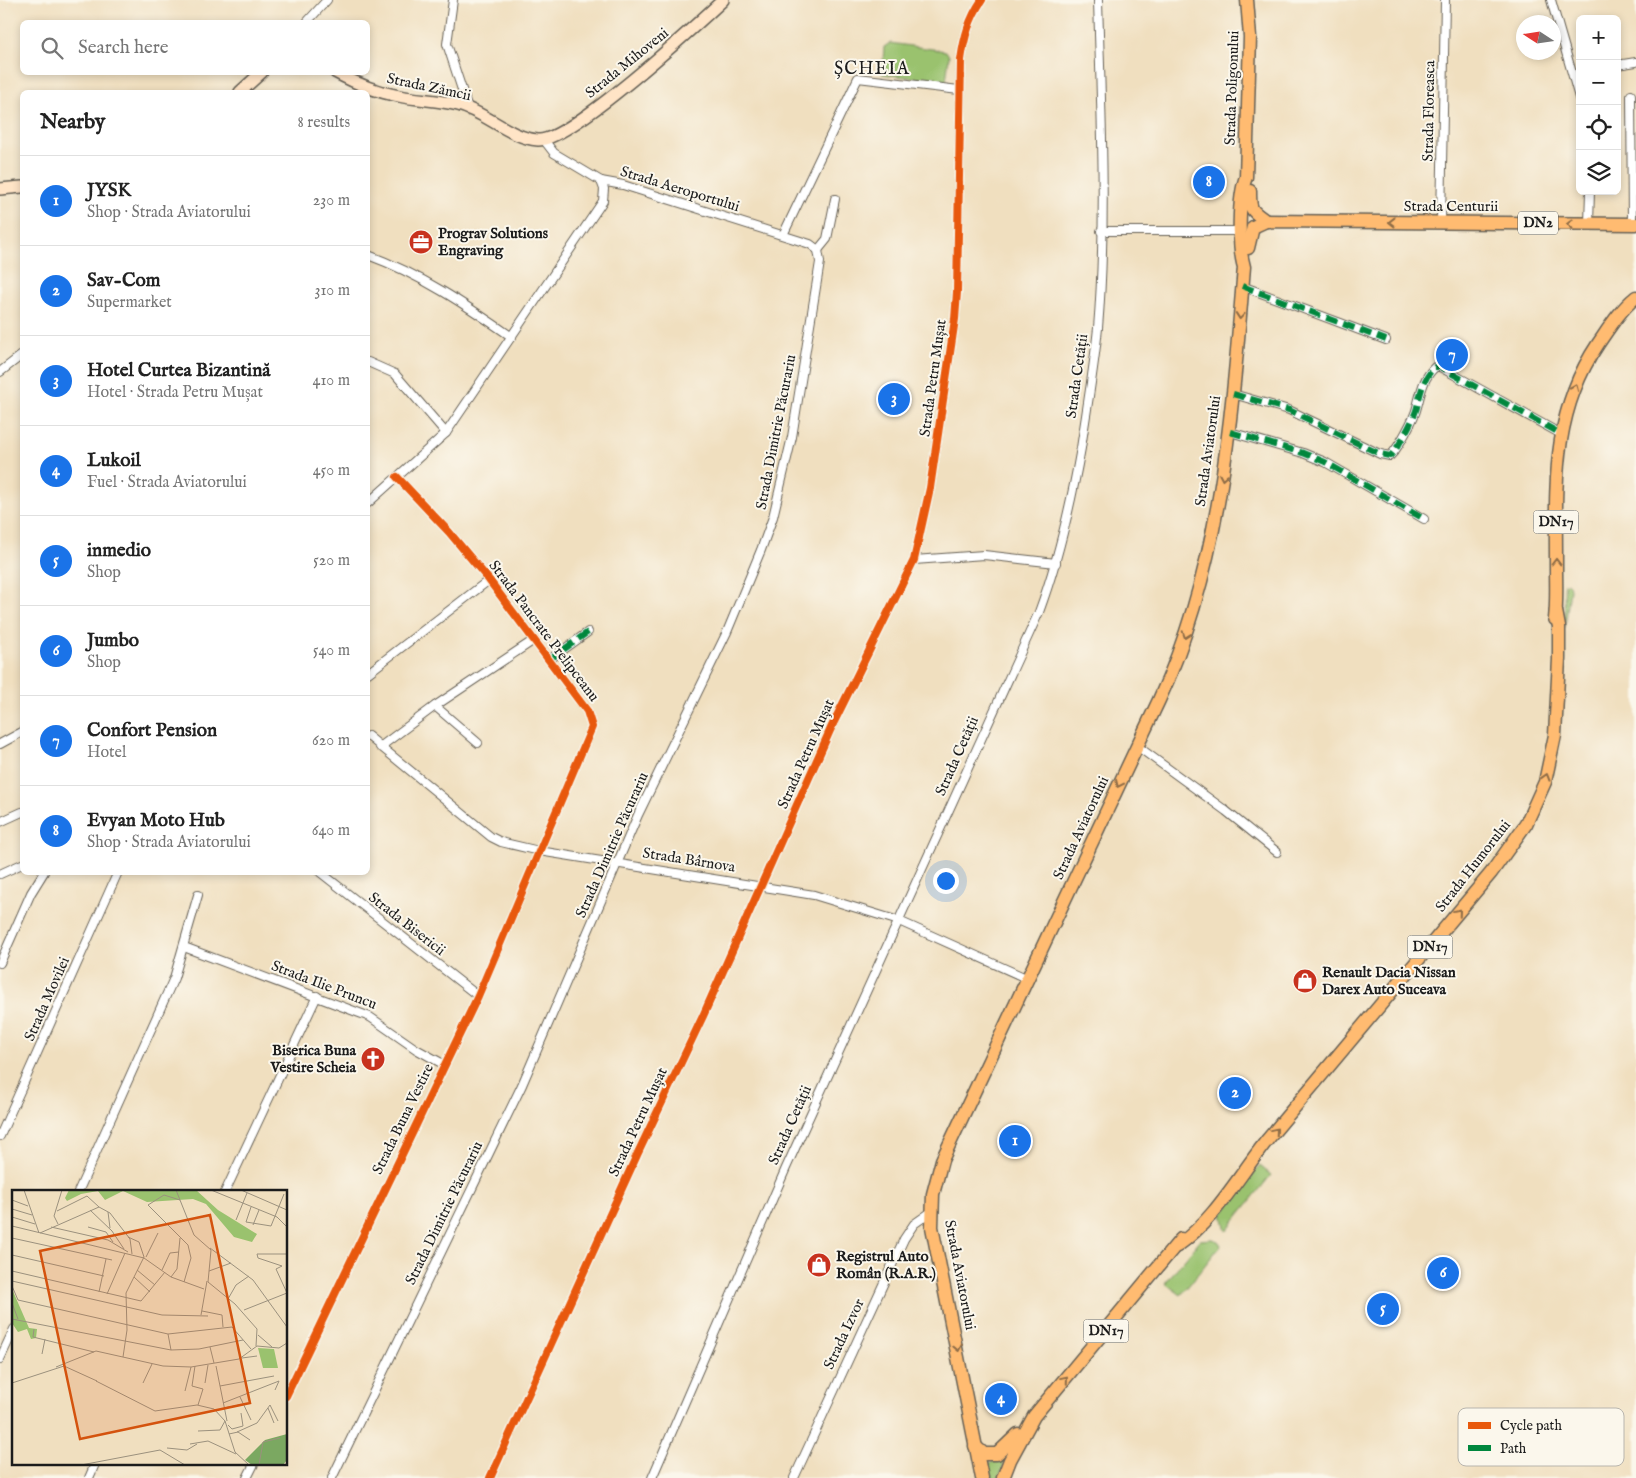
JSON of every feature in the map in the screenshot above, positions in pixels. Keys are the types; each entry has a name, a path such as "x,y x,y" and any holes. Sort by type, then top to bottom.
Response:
{"main road":[{"name":"Strada Mihoveni","path":"544,140 562,132 636,76 723,0"},
{"name":"Strada Poligonului","path":"1246,177 1250,37 1248,0"},
{"path":"242,90 259,75"},
{"name":"Strada Zămcii","path":"340,75 353,82 382,92 468,108 521,136 544,140"},
{"path":"1246,177 1250,184 1250,206 1253,212 1266,221"},
{"name":"Strada Aviatorului","path":"982,1478 957,1345 937,1255 931,1212 933,1194 942,1160 1168,681 1191,620 1224,479 1230,432 1244,267 1241,257 1242,186 1246,177"},
{"path":"0,189 20,187"},
{"path":"1244,267 1247,259 1250,231 1256,224 1266,221"},
{"name":"Strada Centurii","path":"1266,221 1634,224"},
{"name":"Strada Humorului","path":"1003,1478 1010,1460 1034,1416 1177,1246 1183,1236 1232,1178 1244,1169 1415,965 1516,840 1536,804 1548,770 1554,735 1558,683 1559,627 1556,611 1556,471 1560,434 1574,387 1593,351 1636,297"},
{"name":"Strada Humorului","path":"1610,328 1636,306"},
{"path":"975,1446 984,1454 997,1454 1034,1416"}],"street":[{"path":"309,20 327,0"},
{"path":"453,0 447,44 468,108"},
{"name":"Strada Petru Mușat","path":"490,1478 762,886 832,726 914,560 932,479 956,310 961,60 965,34 971,17 982,0"},
{"name":"Strada Cetății","path":"652,1478 786,1168 1039,612 1056,563 1069,513 1092,380 1098,327 1101,231 1098,0"},
{"name":"Strada Floreasca","path":"1441,222 1446,0"},
{"path":"1551,0 1576,88"},
{"path":"1621,64 1636,62"},
{"path":"1571,72 1576,71"},
{"path":"783,235 858,78 959,90"},
{"path":"1631,95 1634,224"},
{"path":"544,140 554,153 601,181"},
{"name":"Strada Aeroportului","path":"601,181 623,185 783,235 810,244 818,250"},
{"name":"Strada Aeroportului","path":"370,501 446,433 603,201 604,189 601,181"},
{"path":"1589,224 1590,195"},
{"name":"Strada Dimitrie Păcurariu","path":"332,1478 352,1432 525,1077 655,780 727,632 773,517 790,447 800,393 820,262 818,250 827,239 835,199"},
{"path":"1101,231 1241,231"},
{"path":"370,256 435,286 512,337"},
{"path":"1242,286 1386,340"},
{"path":"0,372 20,357"},
{"path":"370,363 395,374 446,433"},
{"path":"1233,394 1289,410 1380,454 1390,456 1417,408 1420,391 1430,372 1435,367 1440,367 1560,434"},
{"path":"1230,432 1303,453 1325,462 1424,519"},
{"name":"Strada Pancrate Prelipceanu","path":"397,477 449,532 489,580 587,711 592,727 539,851"},
{"path":"370,492 375,496"},
{"path":"914,560 984,555 1056,563"},
{"path":"370,671 489,580"},
{"path":"549,660 588,632"},
{"path":"380,747 435,706 534,640"},
{"path":"435,706 478,742"},
{"path":"0,744 20,733"},
{"name":"Strada Bârnova","path":"370,738 491,837 501,842 539,851 814,894 898,921 1028,979"},
{"path":"1137,746 1226,811 1277,852"},
{"path":"0,822 20,813"},
{"name":"Strada Buna Vestire","path":"288,1392 478,996 539,851"},
{"path":"0,874 20,865"},
{"path":"0,963 31,893 42,875"},
{"name":"Strada Movilei","path":"0,1136 117,875"},
{"name":"Strada Bisericii","path":"324,875 478,996"},
{"path":"79,1190 146,1045 184,946 198,895"},
{"name":"Strada Ilie Pruncu","path":"184,946 377,1020 416,1049 445,1065"},
{"path":"226,1190 317,996"},
{"name":"Strada Izvor","path":"794,1478 904,1239 914,1224 931,1212"},
{"path":"0,1359 12,1333"},
{"path":"89,1478 95,1466"},
{"path":"247,1478 253,1466"}],"green space":[{"path":"890,43 946,51 949,56 946,82 882,74 884,47"},
{"path":"1564,583 1569,584 1570,589 1565,628"},
{"path":"1260,1166 1271,1175 1226,1231 1222,1214"},
{"path":"1212,1239 1218,1241 1221,1245 1181,1295 1165,1283 1200,1240"},
{"path":"1008,1454 999,1478 984,1478 980,1457 990,1463 1000,1460"}],"marked path":[{"path":"1242,286 1386,340"},
{"path":"1233,394 1289,410 1380,454 1390,456 1402,440 1416,412 1423,386 1428,376 1435,367 1440,367 1561,434"},
{"path":"1230,432 1303,453 1325,462 1424,519"},
{"path":"549,660 588,632"}],"cycle path":[{"path":"490,1478 637,1155 703,1016 832,726 914,560 930,488 955,319 961,60 968,29 982,0"},
{"path":"288,1392 478,996 592,727 587,711 489,580 449,532 397,477"}],"place":[{"name":"Evyan Moto Hub","path":"1209,182"},
{"name":"Prograv Solutions Engraving","path":"421,242"},
{"name":"Confort Pension","path":"1452,355"},
{"name":"Hotel Curtea Bizantină","path":"894,399"},
{"name":"Renault Dacia Nissan Darex Auto Suceava","path":"1305,981"},
{"name":"Biserica Buna Vestire Scheia","path":"373,1059"},
{"name":"Sav-Com","path":"1235,1093"},
{"name":"JYSK","path":"1015,1141"},
{"name":"Registrul Auto Român (R.A.R.)","path":"819,1265"},
{"name":"Jumbo","path":"1443,1273"},
{"name":"inmedio","path":"1383,1309"},
{"name":"Lukoil","path":"1001,1399"}],"district":[{"name":"ȘCHEIA","path":"872,69"}]}
